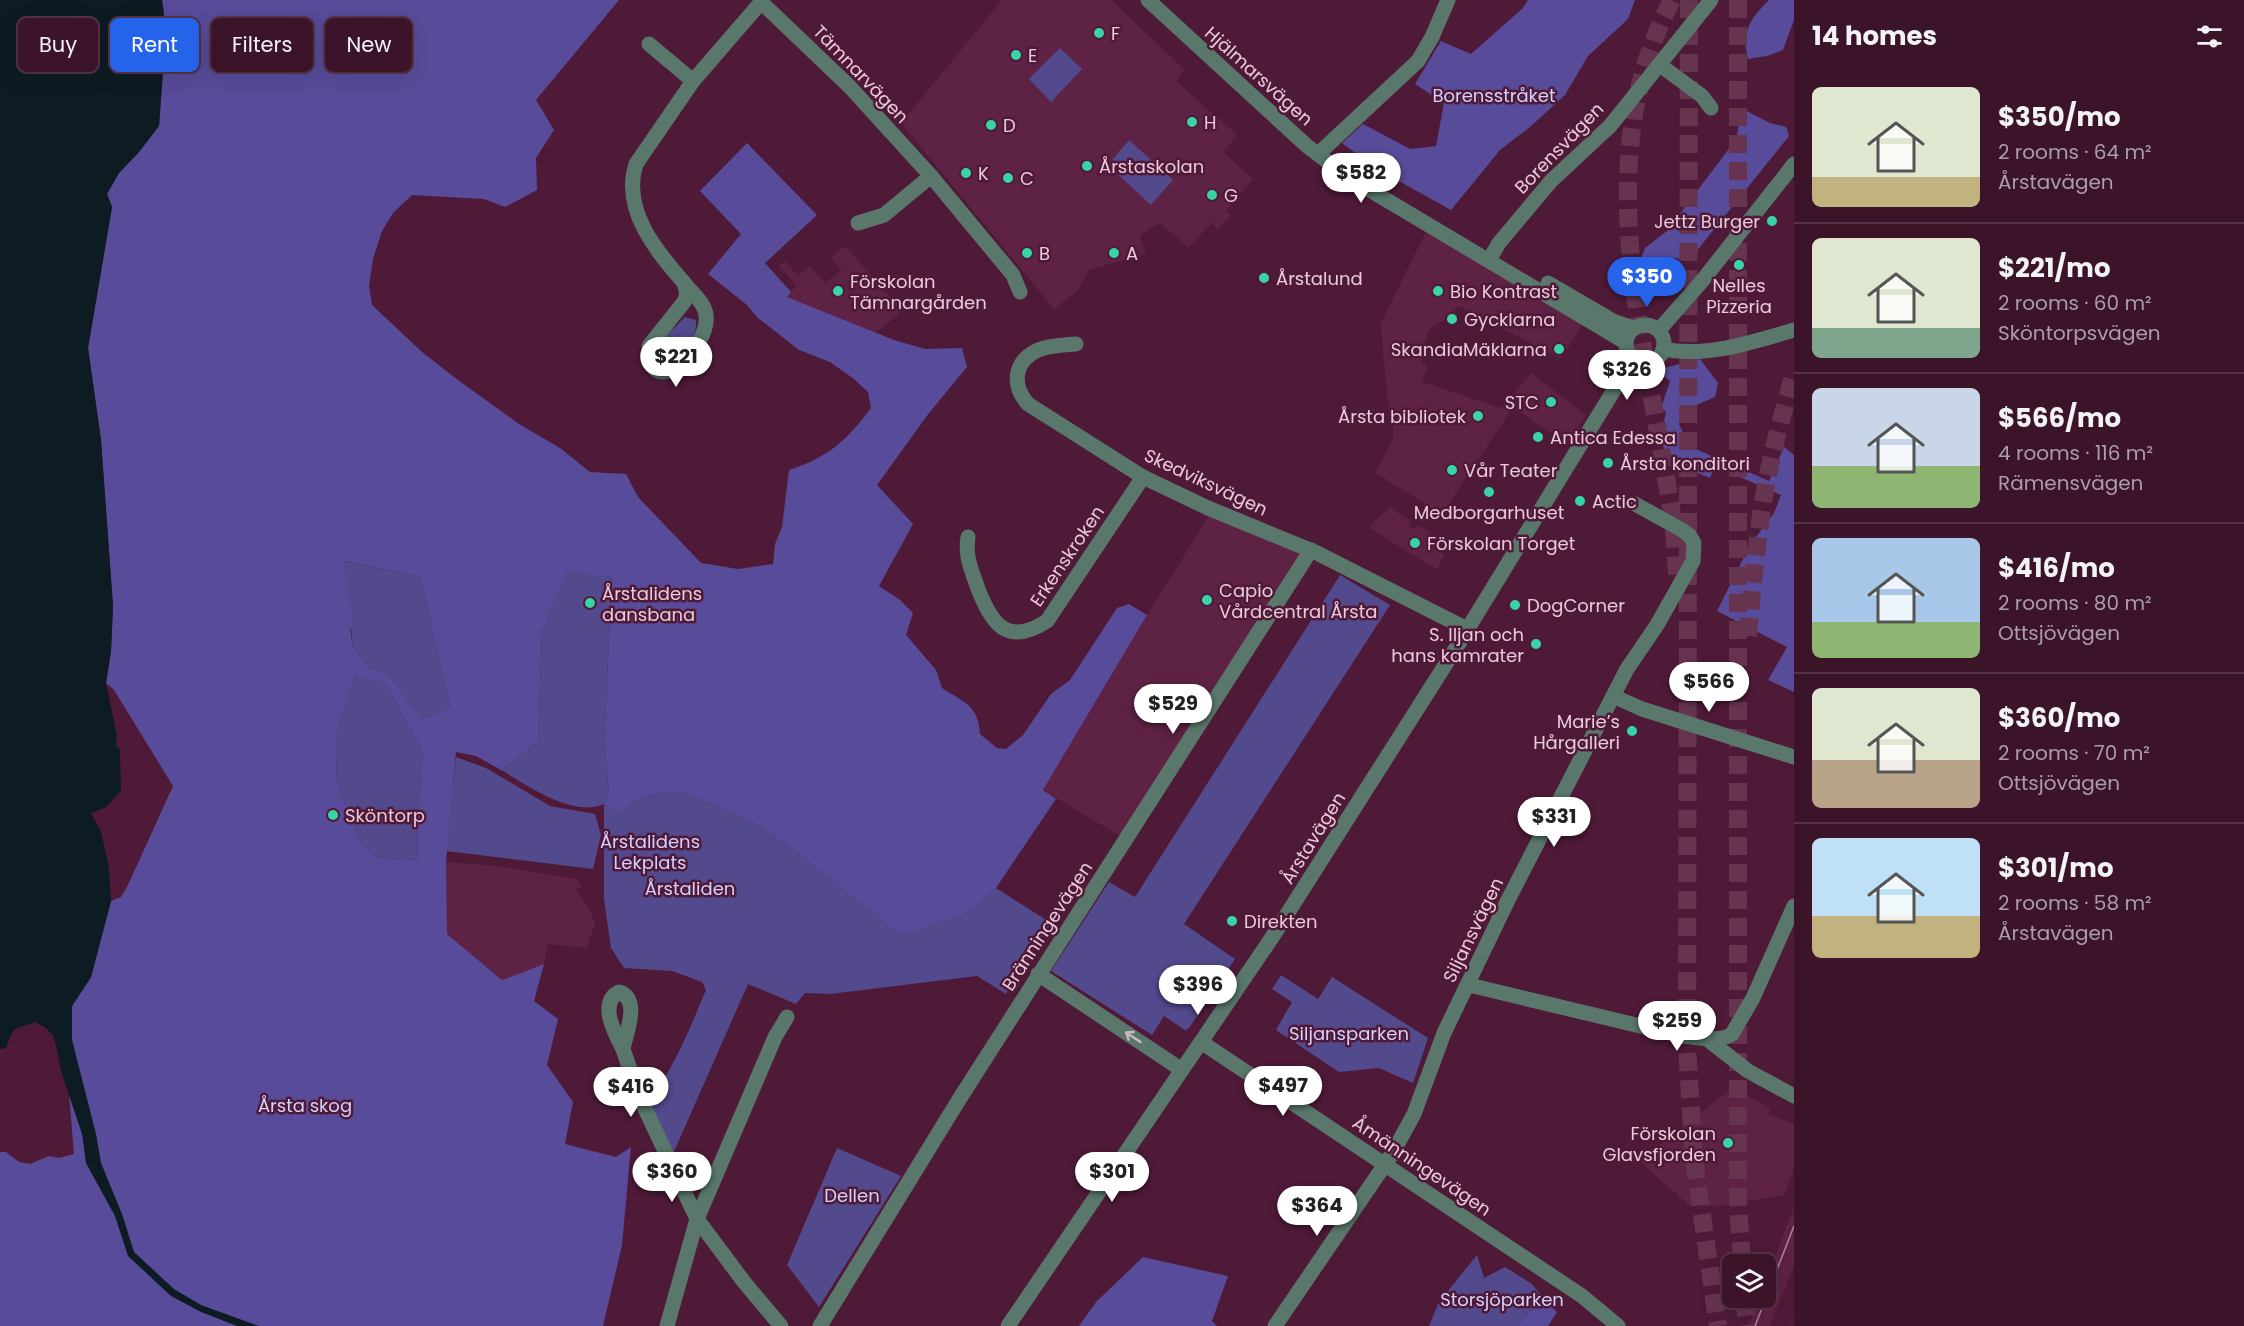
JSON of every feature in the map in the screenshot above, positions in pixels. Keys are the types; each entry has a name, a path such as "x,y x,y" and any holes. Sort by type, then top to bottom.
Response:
{"street":[{"name":"Hjälmarsvägen","path":"1148,0 1321,151 1386,189 1625,342"},
{"name":"Hjälmarsvägen","path":"1162,0 1321,151"},
{"path":"1321,151 1418,61 1432,37 1448,0"},
{"name":"Borensvägen","path":"1492,256 1551,180 1610,126 1711,0"},
{"path":"684,283 687,294 684,302 649,346 651,360 656,369 663,373 669,372 684,361 698,344 704,333 706,314 699,300 640,224 631,194 632,178 636,164 693,81 762,1"},
{"name":"Tämnarvägen","path":"762,1 850,87 931,176 1013,275 1020,292"},
{"path":"649,44 693,81"},
{"path":"1660,65 1702,96 1711,108"},
{"path":"1659,330 1702,280 1794,164"},
{"path":"858,223 884,215 931,176"},
{"name":"Hjälmarsvägen","path":"1492,256 1613,321 1633,328"},
{"path":"1646,324 1659,330 1663,336 1663,349 1657,359 1645,363 1633,360 1625,342 1633,328 1646,324"},
{"path":"1663,349 1707,350 1794,330"},
{"name":"Skedviksvägen","path":"1076,344 1039,350 1031,355 1018,373 1016,380 1018,391 1028,404 1143,477 1208,508 1311,550 1467,629"},
{"name":"Årstavägen","path":"1008,1326 1280,926 1633,360"},
{"name":"Erkenskroken","path":"968,537 965,554 984,606 994,622 1009,631 1025,632 1035,629 1047,621 1143,477"},
{"name":"Siljansvägen","path":"1275,1326 1384,1165 1414,1113 1444,1033 1508,900 1627,669 1657,626 1693,561 1694,543 1690,536 1635,504"},
{"name":"Bränningevägen","path":"820,1326 1038,975 1311,550"},
{"path":"1613,696 1642,709 1794,757"},
{"path":"1469,985 1667,1033 1707,1039 1727,1037 1732,1034 1754,998 1794,906"},
{"path":"1038,975 1182,1070"},
{"path":"667,1326 697,1219 775,1037 787,1017"},
{"path":"1707,1039 1748,1071 1794,1096"},
{"name":"Åmänningevägen","path":"1201,1042 1582,1296 1618,1326"},
{"path":"623,1049 639,1096 697,1219 744,1282 781,1326"}],"shaded area":[{"path":"0,0 162,0 164,18 110,18 110,72 163,72 159,126 119,173 107,194 112,207 88,348 101,440 113,606 111,651 106,683 117,736 116,746 120,749 121,791 106,807 92,813 101,832 109,868 111,901 91,977 72,1006 72,1040 101,1163 122,1214 134,1252 174,1289 201,1305 259,1326 237,1326 201,1312 171,1296 128,1256 115,1216 86,1163 82,1134 62,1074 54,1037 46,1028 35,1022 15,1029 6,1048 0,1049"},
{"name":"Årstaskolan","path":"1002,0 1111,0 1185,70 1176,81 1237,135 1223,152 1253,179 1226,211 1231,215 1218,229 1211,223 1189,248 1160,223 1140,236 1145,254 1089,270 1077,291 1054,309 901,123"},
{"path":"1426,232 1578,320 1581,327 1561,359 1459,306 1430,329 1424,344 1422,363 1428,366 1422,382 1502,408 1531,373 1586,415 1568,446 1513,407 1442,514 1375,473 1393,439 1381,323"},
{"name":"Förskolan Tämnargården","path":"845,246 899,307 898,315 875,333 787,297 796,285 779,266 785,261 798,276 810,266 825,283 841,270 831,258"},
{"name":"Förskolan Torget","path":"1390,507 1411,521 1408,526 1415,529 1418,525 1439,538 1433,548 1444,555 1437,570 1370,528"},
{"path":"1212,511 1309,550 1125,839 1043,790"},
{"path":"446,862 497,866 576,879 582,886 576,890 588,906 595,924 587,948 548,944 544,964 502,980 447,934"},
{"name":"Förskolan Glavsfjorden","path":"1732,1088 1771,1108 1768,1114 1794,1124 1794,1168 1784,1195 1717,1206 1689,1205 1639,1161"},
{"path":"1794,1206 1794,1265 1770,1326 1748,1326 1755,1308 1776,1308 1776,1254"}],"green space":[{"name":"Årsta skog","path":"162,0 619,0 536,100 554,130 536,158 537,190 505,207 484,199 412,195 393,213 382,231 373,259 369,286 372,305 422,352 458,380 519,424 560,448 590,472 626,474 638,497 701,563 738,569 773,564 775,544 782,527 789,470 815,459 836,446 871,408 868,392 854,379 830,362 799,350 708,274 741,234 700,191 747,143 817,215 765,263 791,292 787,297 894,340 925,349 962,348 967,367 929,413 877,485 913,524 879,586 900,600 913,613 906,635 936,670 942,688 964,702 973,711 979,724 980,734 997,748 1006,749 1023,735 1051,694 1070,680 1117,608 1129,604 1147,615 1043,790 1056,799 996,888 974,909 909,933 898,932 804,857 755,824 683,792 660,792 635,802 618,814 605,804 609,793 604,741 612,577 567,571 542,632 538,743 501,770 476,756 456,752 446,862 447,934 502,980 544,964 534,1001 558,1019 547,1065 573,1102 565,1144 616,1157 631,1147 622,1245 603,1326 0,1326 0,1152 6,1152 19,1162 30,1164 49,1156 59,1158 74,1154 69,1094 84,1090 72,1040 72,1006 91,977 111,901 121,897 128,885 173,786 114,690 106,683 111,651 113,606 101,440 88,348 112,207 107,194 119,173 159,126 163,72 199,72 199,18 164,18","holes":["344,561 420,577 450,707 423,719 389,676 369,667 353,647 350,630 353,623","354,676 386,684 423,753 417,816 418,860 375,857 359,840 336,780 338,725"]},
{"name":"Borensstråket","path":"1528,0 1635,0 1628,19 1588,56 1565,95 1530,127 1500,150 1451,210 1377,169 1342,143 1363,124 1410,149 1436,146 1444,103 1415,84 1441,41 1471,54 1523,8"},
{"path":"1769,0 1794,0 1794,20 1783,50 1767,56 1748,59 1746,41 1749,26"},
{"path":"1060,48 1082,69 1051,102 1029,79"},
{"path":"1743,109 1770,123 1786,127 1789,136 1695,253 1684,260 1660,258 1638,266 1645,248 1667,231 1737,138"},
{"path":"1129,140 1173,180 1151,205 1108,165"},
{"path":"685,317 696,320 694,334 687,349 675,358 668,360 661,358 658,350 662,340"},
{"path":"1700,359 1718,383 1715,397 1685,410 1679,424 1689,446 1769,481 1784,447 1794,455 1794,692 1768,680 1787,647 1717,611 1750,545 1774,513 1781,495 1715,466 1710,478 1666,460 1661,435 1666,412 1661,408 1670,381 1661,374 1660,369"},
{"path":"343,561 420,577 450,707 423,719 389,676 369,667 353,647"},
{"name":"Årstaliden","path":"567,570 612,576 604,741 609,793 605,804 618,814 635,802 660,792 683,792 755,824 804,857 974,909 996,888 1051,923 1006,994 977,976 830,994 805,993 796,1004 748,984 673,1154 657,1123 650,1100 688,1033 706,990 702,982 672,971 624,968 611,948 604,899 604,804 578,807 565,803 537,791 501,770 538,743 542,632"},
{"path":"1340,575 1390,605 1184,924 1235,959 1189,1028 1185,1030 1164,1016 1152,1035 1051,971 1109,882 1135,897"},
{"path":"353,675 386,684 423,753 417,816 418,860 375,857 359,840 336,780 338,725"},
{"path":"456,757 486,768 550,806 595,814 601,835 593,869 446,851"},
{"name":"Siljansparken","path":"1281,975 1318,999 1332,977 1428,1038 1413,1083 1379,1068 1339,1072 1276,1030 1292,1002 1272,989"},
{"name":"Dellen","path":"837,1148 901,1176 819,1307 787,1265"},
{"name":"Storsjöparken","path":"1477,1255 1484,1278 1505,1267 1532,1284 1541,1295 1532,1310 1522,1318 1518,1326 1429,1326 1439,1302"},
{"path":"1143,1257 1228,1276 1212,1321 1217,1326 1079,1326 1096,1302"},
{"path":"1541,1295 1557,1312 1548,1326 1518,1326 1522,1318 1532,1310"}],"tunnel":[{"path":"1672,0 1646,62 1632,126 1628,191 1631,256 1639,321 1672,516 1677,575"},
{"path":"1689,0 1687,1046 1694,1160 1718,1326"},
{"path":"1738,0 1738,1203 1741,1254"},
{"path":"1748,636 1765,490 1774,446 1794,374"},
{"path":"1745,1308 1748,1326"}],"tram line":[{"path":"1755,1326 1794,1226"}],"place":[{"name":"F","path":"1099,33"},
{"name":"E","path":"1016,55"},
{"name":"H","path":"1192,122"},
{"name":"D","path":"991,125"},
{"name":"Årstaskolan","path":"1087,166"},
{"name":"K","path":"966,173"},
{"name":"C","path":"1008,178"},
{"name":"G","path":"1212,195"},
{"name":"Jettz Burger","path":"1772,221"},
{"name":"B","path":"1027,253"},
{"name":"A","path":"1114,253"},
{"name":"Nelles Pizzeria","path":"1739,265"},
{"name":"Årstalund","path":"1264,278"},
{"name":"Förskolan Tämnargården","path":"838,291"},
{"name":"Bio Kontrast","path":"1438,291"},
{"name":"Gycklarna","path":"1452,319"},
{"name":"SkandiaMäklarna","path":"1559,349"},
{"name":"STC","path":"1551,402"},
{"name":"Årsta bibliotek","path":"1478,416"},
{"name":"Antica Edessa","path":"1538,437"},
{"name":"Årsta konditori","path":"1608,463"},
{"name":"Vår Teater","path":"1452,470"},
{"name":"Medborgarhuset","path":"1489,492"},
{"name":"Actic","path":"1580,501"},
{"name":"Förskolan Torget","path":"1415,543"},
{"name":"Capio Vårdcentral Årsta","path":"1207,600"},
{"name":"Årstalidens dansbana","path":"590,603"},
{"name":"DogCorner","path":"1515,605"},
{"name":"S. Iljan och hans kamrater","path":"1536,644"},
{"name":"Marie’s Hårgalleri","path":"1632,731"},
{"name":"Sköntorp","path":"333,815"},
{"name":"Direkten","path":"1232,921"},
{"name":"Förskolan Glavsfjorden","path":"1728,1143"}],"park label":[{"name":"Årstalidens Lekplats","path":"650,851"}]}
